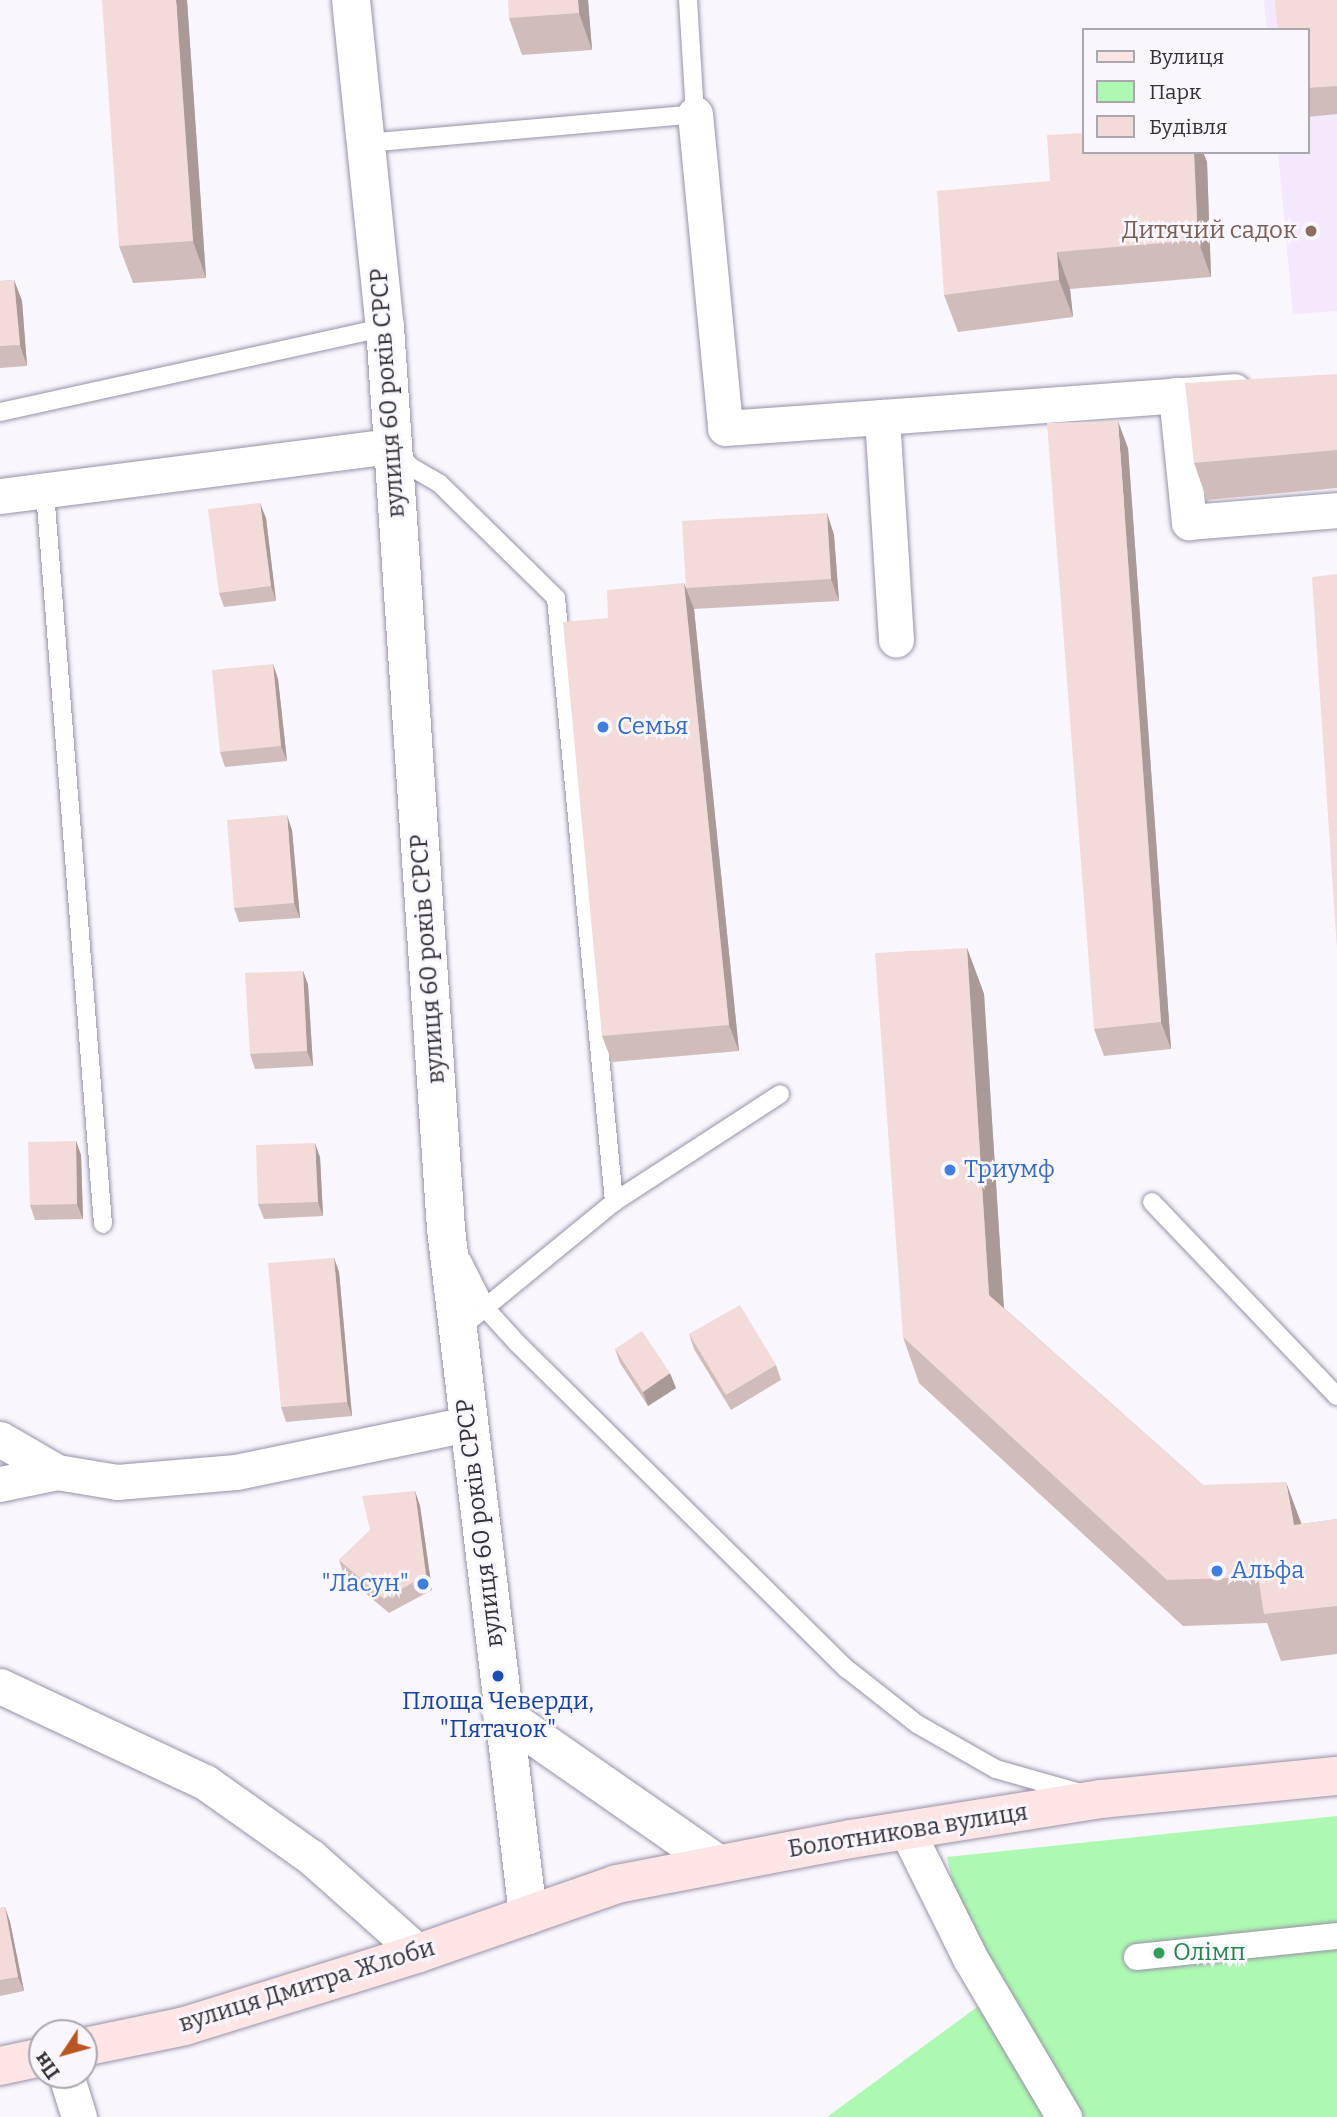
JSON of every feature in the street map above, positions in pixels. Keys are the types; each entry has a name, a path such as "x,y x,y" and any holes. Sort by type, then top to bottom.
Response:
{"main road":[{"name":"Болотникова вулиця","path":"528,1915 617,1884 716,1863 1101,1799 1337,1776"},
{"name":"вулиця Дмитра Жлоби","path":"98,2044 185,2026 419,1953 528,1915"},
{"path":"0,2066 28,2060"}],"street":[{"name":"вулиця 60 років СРСР","path":"351,0 385,327 446,1229 473,1320 468,1424 528,1915"},
{"path":"695,114 725,428 1270,388"},
{"path":"1176,395 1189,522 1337,510"},
{"path":"882,417 896,640"},
{"path":"0,496 392,446"},
{"path":"0,1439 57,1472 117,1482 236,1472 468,1424"},
{"path":"0,1485 57,1472"},
{"path":"0,1686 205,1782 311,1857 419,1953"},
{"path":"502,1714 716,1863"},
{"path":"907,1831 970,1958 1064,2117"},
{"path":"1137,1957 1337,1936"},
{"path":"70,2089 79,2117"}],"lane":[{"path":"366,143 695,114 688,0"},
{"path":"0,412 385,327"},
{"path":"392,446 411,467 439,483 556,598 614,1202"},
{"path":"45,492 103,1224"},
{"path":"780,1094 614,1202 473,1320 847,1668 917,1724 996,1769 1101,1799"},
{"path":"1152,1202 1337,1396"}],"shaded area":[{"name":"Дитячий садок","path":"1264,0 1337,0 1337,311 1293,314 1278,154 1309,154 1309,28 1267,28"}],"green space":[{"name":"Олімп","path":"1337,1816 1337,2117 827,2117 1003,1988 960,1917 947,1857"}],"building":[{"path":"102,0 176,0 193,241 119,246"},
{"path":"508,0 578,0 579,13 509,18"},
{"path":"1275,0 1337,0 1337,86 1309,88 1309,28 1278,28"},
{"path":"1082,133 1082,154 1194,154 1198,240 1057,252 1059,280 944,295 937,191 1050,181 1047,135"},
{"path":"14,280 20,345 0,346 0,281"},
{"path":"1337,374 1337,450 1194,463 1185,383"},
{"path":"1118,421 1161,1022 1094,1029 1047,423"},
{"path":"260,503 271,586 219,593 208,509"},
{"path":"827,513 831,579 686,588 682,521"},
{"path":"1337,574 1337,949 1312,577"},
{"path":"684,583 729,1025 602,1036 563,622 608,618 607,590"},
{"path":"273,664 281,746 220,752 212,670"},
{"path":"287,815 294,903 234,908 227,820"},
{"name":"Триумф","path":"967,948 989,1295 1203,1485 1286,1482 1294,1525 1337,1519 1337,1606 1264,1614 1258,1577 1167,1580 903,1337 875,953"},
{"path":"303,971 307,1051 250,1054 245,973"},
{"path":"76,1141 77,1204 30,1205 28,1142"},
{"path":"315,1143 318,1202 258,1204 256,1145"},
{"path":"334,1258 347,1402 281,1407 268,1263"},
{"path":"740,1305 776,1365 726,1395 689,1334"},
{"path":"642,1331 670,1373 643,1392 615,1349"},
{"path":"415,1491 426,1575 384,1599 339,1560 370,1530 362,1496"},
{"path":"5,1907 18,1977 0,1980 0,1908"}],"place":[{"name":"Дитячий садок","path":"1311,231"},
{"name":"Семья","path":"603,727"},
{"name":"Триумф","path":"950,1170"},
{"name":"Альфа","path":"1217,1571"},
{"name":"\"Ласун\"","path":"423,1584"},
{"name":"Площа Чеверди, \"Пятачок\"","path":"498,1676"},
{"name":"Олімп","path":"1159,1953"}]}
